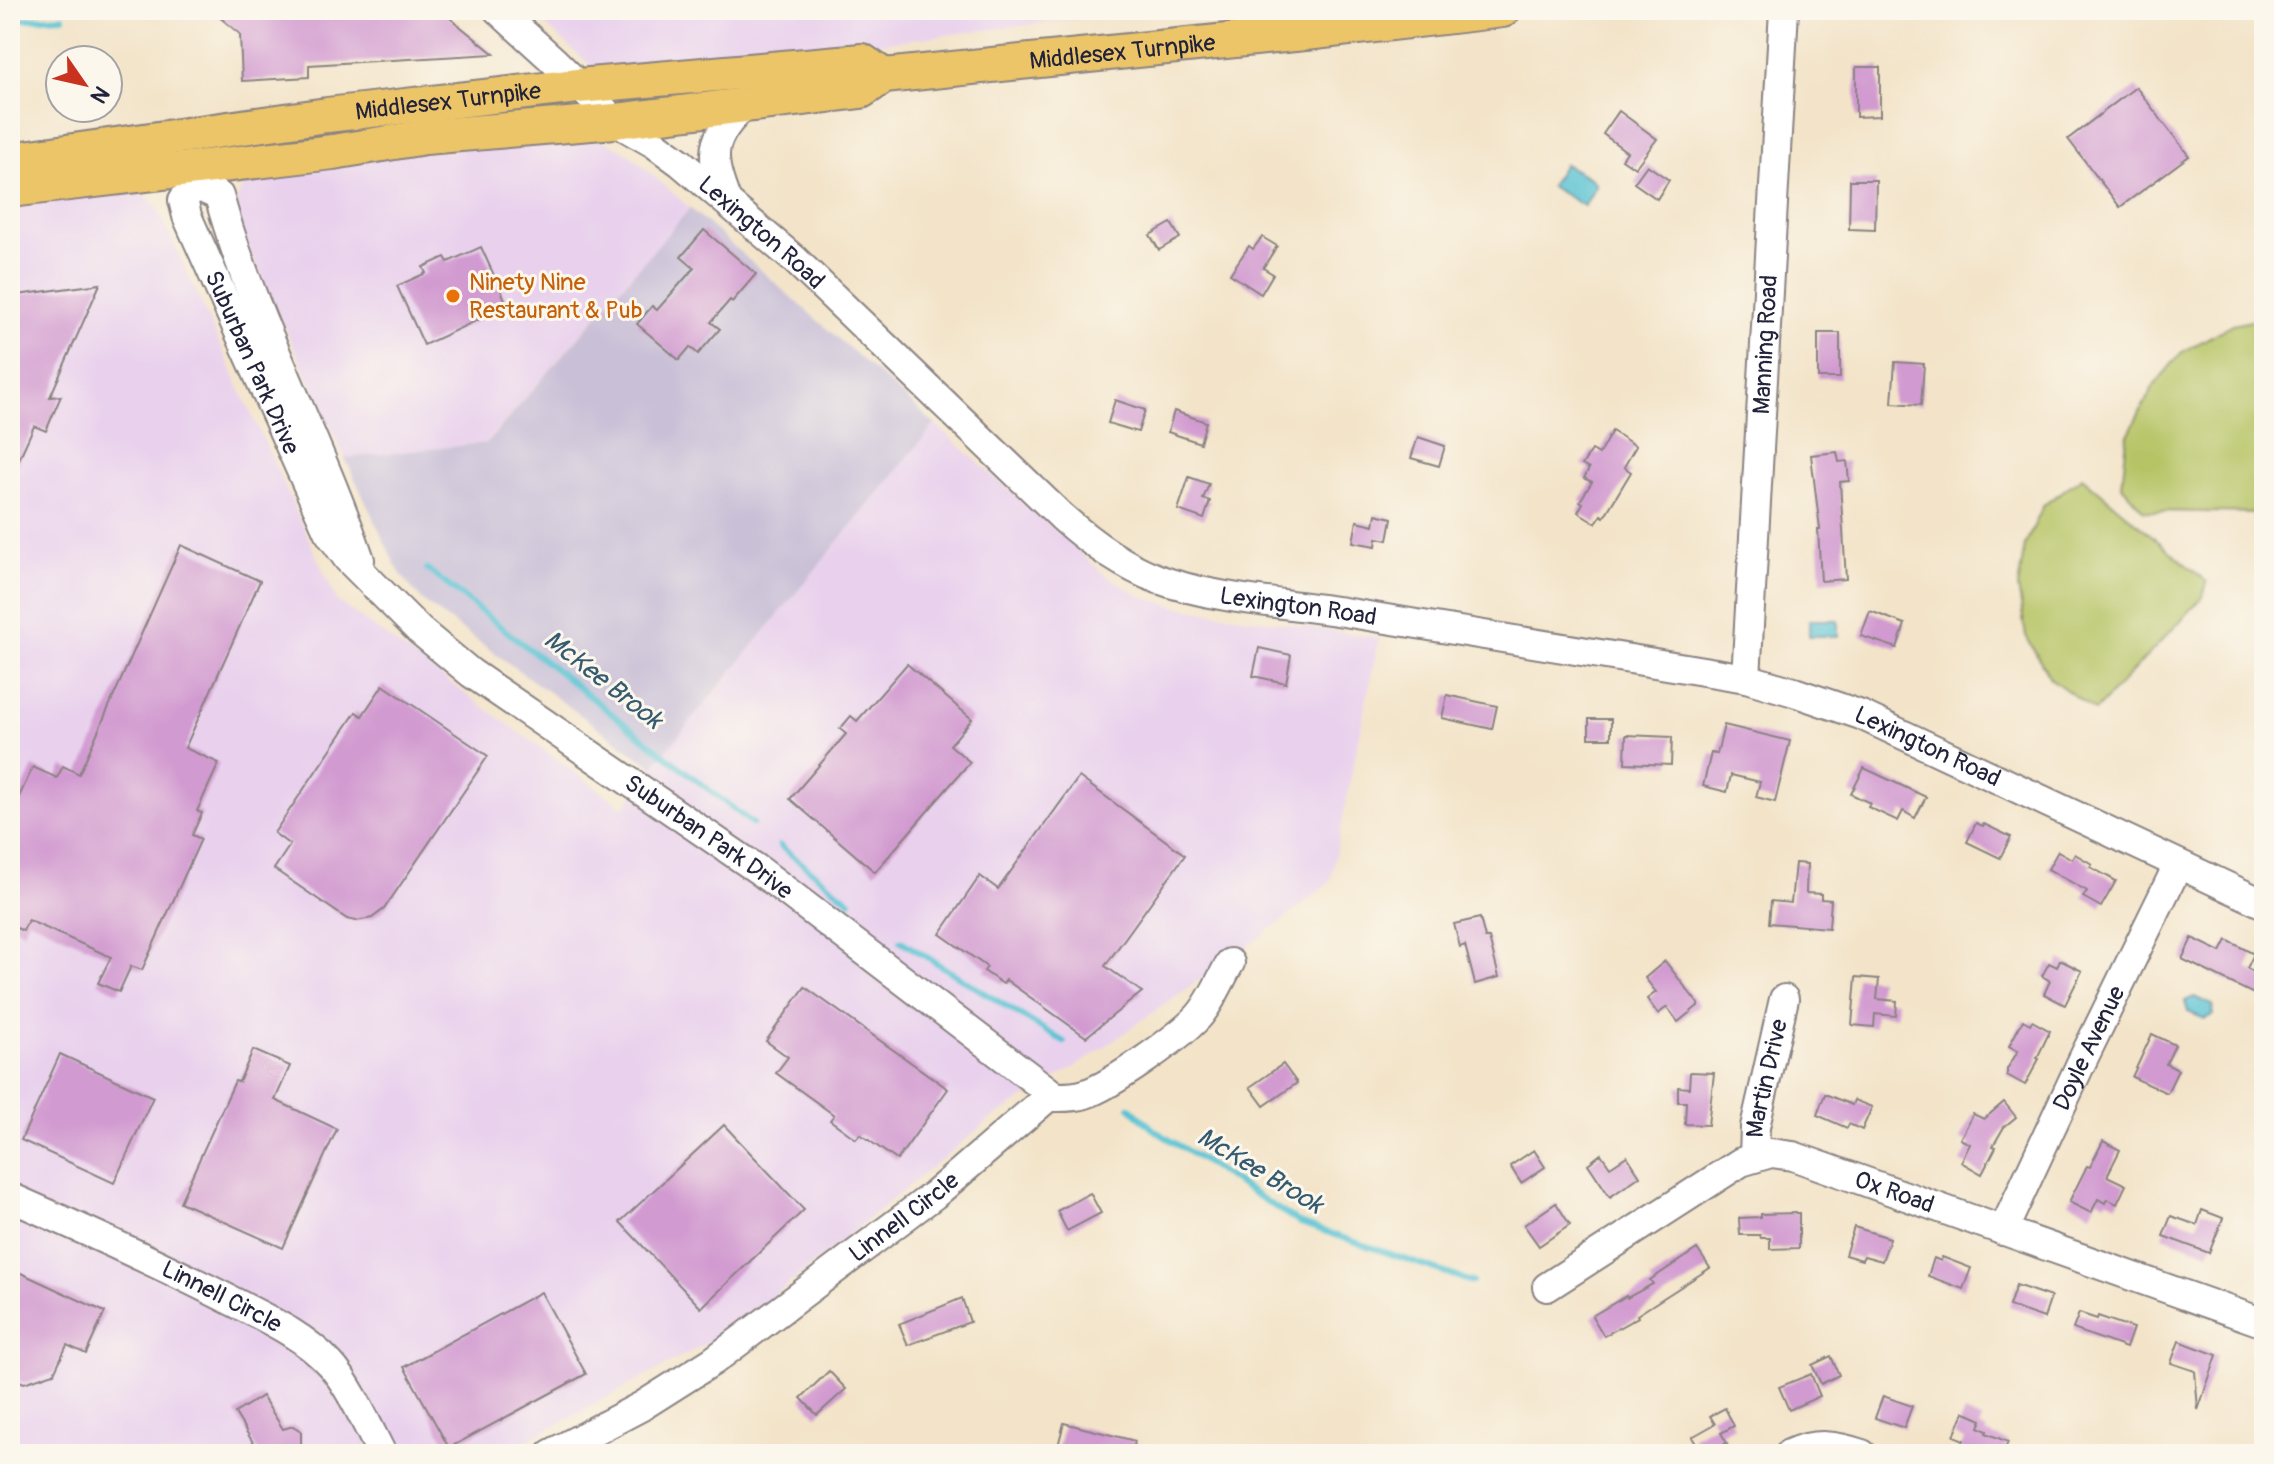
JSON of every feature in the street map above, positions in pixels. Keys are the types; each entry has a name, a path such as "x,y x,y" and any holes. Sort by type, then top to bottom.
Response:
{"main road":[{"name":"Middlesex Turnpike","path":"10,190 188,163 333,152 425,137 615,121 861,91 884,76 1330,31 1503,10"},
{"name":"Middlesex Turnpike","path":"10,160 188,163 327,115 578,86 862,61 884,76"}],"street":[{"name":"Lexington Road","path":"498,10 615,121 681,163 795,260 1081,534 1125,564 1160,580 1210,592 1746,678 1794,692 1861,715 2264,904"},
{"name":"Manning Road","path":"1746,678 1784,10"},
{"path":"727,203 717,176 715,151 725,124 746,104"},
{"name":"Suburban Park Drive","path":"188,163 219,196 231,242 285,379 334,490 366,576 419,630 471,673 760,871 1056,1097"},
{"name":"Doyle Avenue","path":"2003,1231 2178,865"},
{"name":"Linnell Circle","path":"551,1454 642,1406 713,1361 934,1195 1048,1097 1085,1094 1106,1084 1158,1049 1199,1016 1230,963"},
{"name":"Martin Drive","path":"1754,1157 1755,1127 1784,999"},
{"name":"Ox Road","path":"1547,1287 1741,1162 1771,1153 1793,1156 2264,1323"},
{"name":"Linnell Circle","path":"10,1197 195,1282 290,1331 332,1366 382,1454"},
{"path":"1789,1454 1826,1445 1862,1454"}],"shaded area":[{"path":"528,10 1147,10 604,77"},
{"path":"582,134 625,151 690,208 486,443 345,458 238,226 234,215 241,190 262,172"},
{"path":"135,185 157,207 337,601 624,808 653,767 935,424 1105,575 1140,596 1177,607 1379,638 1330,882 1278,924 1089,1058 991,1119 733,1329 502,1454 10,1454 10,202"},
{"path":"690,208 935,424 653,767 425,603 396,566 345,458 487,443"}],"green space":[{"path":"2264,317 2264,513 2144,511 2122,486 2127,437 2153,387 2181,353 2233,324"},
{"path":"2082,477 2207,582 2203,597 2095,711 2050,678 2026,636 2018,587 2025,545 2044,505"}],"water":[{"path":"1564,164 1592,179 1596,186 1584,206 1550,186"},
{"path":"1809,620 1838,620 1838,636 1809,636"},
{"path":"2194,997 2212,1005 2214,1015 2205,1019 2188,1012 2185,1001"}],"building":[{"path":"211,10 440,10 494,54 309,65 309,77 242,81 240,34"},
{"path":"1856,67 1880,67 1880,116 1856,117"},
{"path":"2136,87 2189,156 2120,207 2068,139"},
{"path":"1619,111 1657,139 1635,168 1622,159 1627,152 1603,134"},
{"path":"1647,165 1669,180 1657,199 1634,183"},
{"path":"1850,180 1876,180 1875,230 1849,229"},
{"path":"1171,223 1180,238 1159,250 1150,235"},
{"path":"704,230 756,274 711,322 720,329 698,354 690,347 679,360 637,324 652,306 657,310 694,268 681,257"},
{"path":"1262,237 1277,246 1263,268 1273,274 1261,294 1230,274 1249,246 1253,249"},
{"name":"Ninety Nine Restaurant & Pub","path":"481,247 508,306 424,345 397,286 426,273 423,267 445,257 448,262"},
{"path":"100,284 50,397 61,396 46,431 34,426 10,479 10,296"},
{"path":"1818,333 1840,333 1840,378 1818,378"},
{"path":"1895,362 1924,364 1921,405 1892,403"},
{"path":"1115,400 1145,410 1138,432 1108,423"},
{"path":"1174,411 1206,422 1200,443 1168,432"},
{"path":"1612,431 1636,446 1624,467 1631,472 1604,517 1601,515 1596,523 1578,512 1583,503 1580,501 1592,482 1584,478 1589,469 1582,465 1592,450 1599,454"},
{"path":"1418,437 1445,446 1439,466 1411,458"},
{"path":"1837,452 1839,462 1847,461 1849,481 1840,482 1846,579 1821,581 1820,529 1811,455"},
{"path":"1189,477 1209,484 1203,499 1210,501 1204,519 1178,510"},
{"path":"1376,514 1392,518 1388,540 1377,538 1376,546 1353,542 1357,521 1374,525"},
{"path":"181,545 260,581 185,748 219,763 197,811 202,813 192,835 201,839 142,970 131,966 119,992 98,983 111,957 28,920 23,931 10,925 10,795 18,799 33,767 57,778 63,766 79,774"},
{"path":"1870,611 1905,624 1897,648 1861,636"},
{"path":"1259,648 1291,655 1286,683 1253,676"},
{"path":"907,664 972,719 950,745 970,762 875,872 790,799 846,734 840,729 851,716 857,721"},
{"path":"383,685 488,756 384,909 372,918 356,921 347,919 274,869 290,845 274,833 356,712 362,716"},
{"path":"1447,695 1497,706 1492,729 1442,718"},
{"path":"1589,719 1611,719 1611,738 1589,738"},
{"path":"1724,725 1790,741 1775,802 1756,797 1760,782 1731,775 1727,792 1703,786 1711,753 1717,754"},
{"path":"1626,735 1672,737 1671,765 1625,763"},
{"path":"1864,768 1926,797 1915,818 1903,811 1898,821 1868,807 1870,803 1851,794"},
{"path":"1079,777 1185,855 1105,966 1142,992 1086,1037 1006,980 1003,984 984,971 987,967 940,934 980,876 998,889"},
{"path":"1976,823 2011,837 2000,858 1967,842"},
{"path":"2058,851 2072,859 2075,854 2092,864 2090,867 2116,881 2101,907 2083,897 2087,891 2048,869"},
{"path":"1795,863 1807,864 1806,893 1821,894 1821,899 1831,900 1829,928 1769,923 1771,901 1791,903"},
{"path":"1480,918 1485,938 1489,938 1499,977 1475,984 1465,945 1460,947 1454,924"},
{"path":"2192,938 2221,952 2227,940 2254,954 2247,968 2264,978 2264,999 2182,959"},
{"path":"2060,960 2082,971 2065,1005 2044,994 2050,981 2042,976 2049,963 2057,967"},
{"path":"1665,961 1699,1005 1678,1022 1667,1007 1658,1014 1647,999 1656,992 1645,978"},
{"path":"1856,977 1879,979 1877,999 1897,1001 1896,1016 1875,1014 1874,1027 1852,1025"},
{"path":"805,987 948,1089 897,1160 860,1134 856,1139 830,1120 834,1115 776,1073 788,1057 766,1041"},
{"path":"2023,1020 2030,1024 2032,1021 2050,1031 2025,1085 2007,1075 2007,1069 2018,1051 2009,1046"},
{"path":"2152,1034 2175,1045 2166,1064 2178,1070 2167,1093 2132,1077"},
{"path":"253,1050 290,1066 275,1100 337,1129 283,1248 180,1202 235,1081 239,1082"},
{"path":"60,1054 153,1097 114,1183 21,1140"},
{"path":"1283,1064 1297,1083 1264,1106 1250,1087"},
{"path":"1690,1072 1714,1073 1708,1125 1685,1124 1686,1102 1678,1102 1678,1087 1689,1088"},
{"path":"1825,1094 1852,1105 1854,1100 1872,1107 1862,1130 1849,1124 1847,1128 1817,1115"},
{"path":"2004,1102 2016,1117 2004,1127 1982,1174 1961,1162 1970,1144 1960,1139 1973,1114 1984,1119"},
{"path":"724,1125 804,1210 701,1308 620,1222"},
{"path":"2103,1141 2120,1150 2107,1176 2126,1185 2117,1204 2098,1199 2091,1213 2069,1202"},
{"path":"1534,1150 1545,1167 1521,1183 1510,1166"},
{"path":"1601,1154 1610,1167 1627,1156 1640,1176 1610,1197 1588,1164"},
{"path":"1090,1193 1101,1213 1067,1231 1057,1211"},
{"path":"1556,1203 1570,1225 1539,1246 1524,1225"},
{"path":"2202,1210 2223,1218 2209,1253 2163,1236 2171,1216 2197,1225"},
{"path":"1799,1213 1799,1248 1770,1249 1770,1238 1740,1235 1739,1218"},
{"path":"1854,1227 1890,1238 1882,1261 1845,1255"},
{"path":"1697,1249 1710,1268 1604,1336 1592,1316 1653,1284 1650,1280"},
{"path":"1942,1257 1971,1268 1963,1289 1928,1276 1934,1258 1941,1261"},
{"path":"10,1268 105,1312 86,1354 67,1345 54,1373 24,1383 10,1377"},
{"path":"2016,1285 2051,1297 2044,1318 2009,1306"},
{"path":"541,1292 586,1374 449,1448 404,1367"},
{"path":"962,1298 970,1322 908,1345 899,1324"},
{"path":"2079,1313 2133,1328 2126,1348 2073,1329"},
{"path":"2179,1341 2217,1355 2198,1410 2195,1371 2171,1363"},
{"path":"1831,1356 1839,1375 1821,1384 1812,1365"},
{"path":"829,1371 846,1389 817,1415 801,1398"},
{"path":"1811,1374 1820,1396 1789,1410 1779,1387"},
{"path":"262,1396 283,1429 293,1426 301,1431 301,1443 308,1454 260,1454 235,1413"},
{"path":"1883,1396 1912,1406 1904,1428 1875,1418"},
{"path":"1725,1408 1734,1426 1721,1433 1727,1443 1702,1454 1692,1437 1715,1424 1710,1416"},
{"path":"1964,1412 1982,1420 1979,1427 1986,1433 2008,1442 2003,1454 1972,1454 1960,1449 1964,1440 1954,1436"},
{"path":"1064,1423 1135,1441 1131,1454 1091,1454 1058,1446"}],"waterway":[{"name":"McKee Brook","path":"10,20 63,17"},
{"name":"McKee Brook","path":"427,569 753,824"},
{"name":"McKee Brook","path":"780,846 850,901"},
{"name":"McKee Brook","path":"901,941 1064,1042"},
{"name":"McKee Brook","path":"1130,1107 1153,1129 1300,1223 1472,1282"}],"place":[{"name":"Ninety Nine Restaurant & Pub","path":"453,296"}]}
